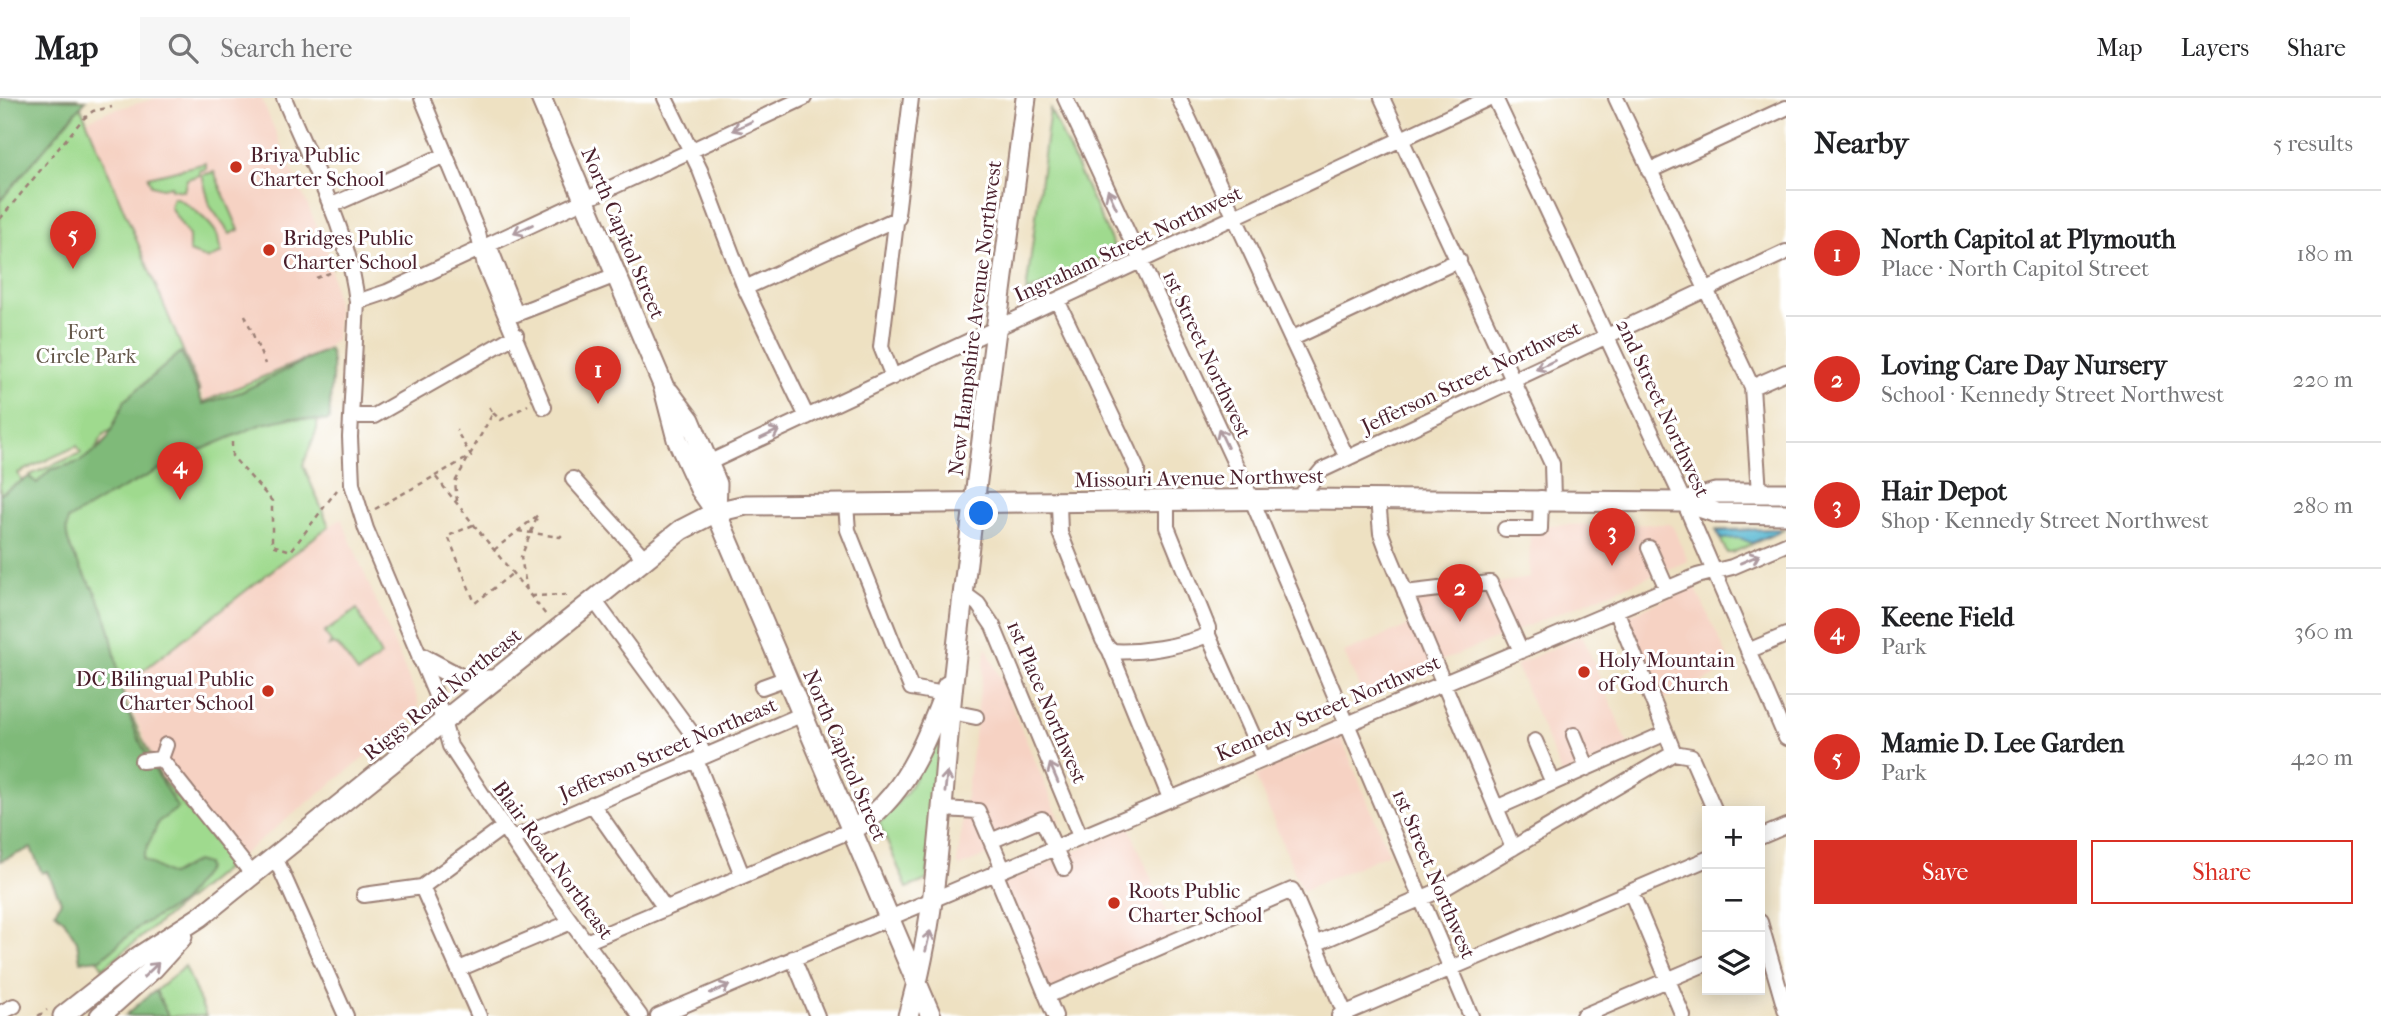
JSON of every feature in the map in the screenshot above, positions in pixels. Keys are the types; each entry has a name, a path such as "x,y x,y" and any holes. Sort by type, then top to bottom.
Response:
{"main road":[{"name":"North Capitol Street","path":"541,98 663,385"},
{"name":"New Hampshire Avenue Northwest","path":"908,1016 918,984 934,898 943,809 948,703 1026,98"},
{"path":"663,385 690,420 717,484 716,512"},
{"path":"663,385 677,439 700,489 716,512"},
{"name":"Missouri Avenue Northwest","path":"1684,502 1714,493 1786,493"},
{"name":"Missouri Avenue Northwest","path":"716,512 746,505 1547,498 1684,502 1717,513 1786,514"},
{"name":"North Capitol Street","path":"716,512 931,1016"},
{"name":"Riggs Road Northeast","path":"63,1016 138,957 200,917 681,530 716,512"},
{"path":"422,658 463,680 495,680"},
{"name":"New Hampshire Avenue Northwest","path":"852,830 880,809 908,772 948,703"},
{"name":"Riggs Road Northeast","path":"100,1016 153,969 200,917"}],"street":[{"name":"Blair Road Northeast","path":"284,98 350,258 357,302 350,460 358,508 422,658 435,693 441,723 450,746 507,833 640,1016"},
{"path":"422,98 478,233 516,314 616,275"},
{"path":"666,98 690,150 745,288 807,417"},
{"path":"357,302 387,292 804,98"},
{"path":"893,377 881,348 911,98"},
{"name":"1st Street Northwest","path":"1065,98 1252,500 1471,1016"},
{"path":"1180,98 1347,458"},
{"path":"1382,98 1552,464 1540,529 1505,529"},
{"name":"Ingraham Street Northwest","path":"708,463 1489,98"},
{"name":"2nd Street Northwest","path":"1495,98 1684,502 1786,737"},
{"path":"1616,98 1752,387 1759,493"},
{"path":"1649,170 1786,107"},
{"path":"330,206 445,155"},
{"path":"745,288 898,218"},
{"path":"485,247 485,266 544,407"},
{"name":"Jefferson Street Northwest","path":"1298,499 1322,470 1786,252"},
{"path":"1293,338 1459,260"},
{"path":"1057,300 1138,469 1137,501"},
{"path":"351,416 374,416 516,335"},
{"path":"1752,387 1786,372"},
{"path":"573,479 645,559"},
{"path":"1378,499 1381,533 1513,848"},
{"path":"1167,501 1167,527 1208,628 1208,635 1263,758"},
{"path":"1059,503 1060,533 1170,798"},
{"path":"846,505 848,530 911,688 976,717"},
{"name":"Kennedy Street Northwest","path":"658,1016 1616,610 1786,544"},
{"path":"1649,548 1667,589"},
{"path":"1405,593 1490,583 1521,651"},
{"name":"1st Place Northwest","path":"963,593 978,604 993,626 1080,836"},
{"path":"594,600 694,727 700,758 742,875"},
{"path":"1616,610 1674,753"},
{"path":"1110,651 1128,652 1185,645 1208,635"},
{"path":"1748,651 1786,635"},
{"path":"762,687 787,678"},
{"name":"Jefferson Street Northeast","path":"422,887 507,833 592,804 803,714"},
{"path":"1496,808 1666,733"},
{"path":"1574,735 1587,767"},
{"path":"1535,741 1553,783"},
{"path":"142,761 164,752 253,875"},
{"path":"1315,944 1421,899 1674,753 1691,756 1713,806"},
{"path":"592,804 665,908"},
{"path":"943,809 978,811 1055,1016"},
{"path":"991,841 1042,819 1064,868"},
{"path":"1765,835 1786,826"},
{"path":"586,942 852,830"},
{"path":"275,857 346,1016"},
{"path":"1047,996 1292,890 1343,1015 1702,861"},
{"path":"364,895 422,887 479,1016"},
{"path":"1631,892 1683,1016"},
{"path":"458,969 571,922"},
{"path":"1765,945 1786,1011 1774,1016"},
{"path":"793,958 817,1016"},
{"path":"1583,1016 1702,965"},
{"path":"0,1013 14,1006"}],"path":[{"path":"0,219 82,120 93,111 112,107"},
{"path":"316,278 335,271"},
{"path":"245,315 265,364"},
{"path":"488,405 501,420 528,405 523,395 537,389"},
{"path":"457,504 455,482 493,413"},
{"path":"456,430 471,456"},
{"path":"232,442 232,456 272,501 272,545 292,551 337,491"},
{"path":"375,509 471,456"},
{"path":"435,476 546,615"},
{"path":"494,550 538,515 521,557 527,591"},
{"path":"474,524 448,536 475,603 513,573"},
{"path":"518,531 560,537 562,535"},
{"path":"531,596 569,595"}],"shaded area":[{"path":"157,98 261,98 328,252 338,312 336,340 322,352 205,401 86,121 106,112"},
{"name":"DC Bilingual Public Charter School","path":"341,518 418,700 419,714 232,863 162,779 122,687"},
{"path":"1669,524 1673,527 1688,561 1362,693 1344,653 1421,620 1412,597 1529,578 1530,525"},
{"path":"1695,587 1733,668 1658,702 1623,617"},
{"path":"1582,635 1629,747 1562,775 1516,665"},
{"path":"986,646 1061,822 960,867 957,863"},
{"path":"1341,737 1389,853 1302,891 1255,776"},
{"path":"1129,827 1180,944 1043,1003 996,887"}],"green space":[{"name":"Fort Circle Park","path":"0,98 77,98 200,391 105,433 96,447 322,352 317,429 303,465 329,526 122,687 30,475 81,453 77,446 18,473 65,580 162,779 232,863 103,968 0,792"},
{"path":"0,98 86,100 0,201"},
{"path":"1050,109 1116,251 1026,293"},
{"path":"206,163 206,169 199,171 200,175 187,179 184,191 171,189 171,186 162,188 151,185 148,177"},
{"path":"214,172 239,230 230,234 210,206 202,175"},
{"path":"173,197 205,219 218,237 222,253 208,259 189,252 189,236 170,207"},
{"path":"329,349 332,366 330,419 290,418 262,424 184,457 68,520 66,529 71,548 107,620 122,688 135,730 178,808 158,822 143,859 171,875 196,861 206,864 207,869 180,904 141,925 101,959 80,961 77,941 64,920 55,912 61,901 47,871 42,873 31,848 0,861 0,494 29,477 37,483 50,470 79,462 99,448 107,439 125,400 181,352 203,404 241,392"},
{"path":"1786,529 1732,553 1727,553 1716,530"},
{"path":"357,609 381,656 358,673 338,646 329,646 331,642 324,633"},
{"path":"943,726 927,880 907,888 879,823 907,792"},
{"path":"185,966 206,1016 126,1016"},
{"path":"156,991 168,1016 125,1016 151,993"}],"water":[{"path":"1717,531 1780,531 1752,543 1740,538 1721,539"}],"place":[{"name":"Briya Public Charter School","path":"236,167"},
{"name":"Bridges Public Charter School","path":"269,250"},
{"name":"Mamie D. Lee Garden","path":"73,269"},
{"name":"North Capitol at Plymouth","path":"598,404"},
{"name":"Keene Field","path":"180,500"},
{"name":"Hair Depot","path":"1612,566"},
{"name":"Loving Care Day Nursery","path":"1460,622"},
{"name":"Holy Mountain of God Church","path":"1584,672"},
{"name":"DC Bilingual Public Charter School","path":"268,691"},
{"name":"Roots Public Charter School","path":"1114,903"}]}
